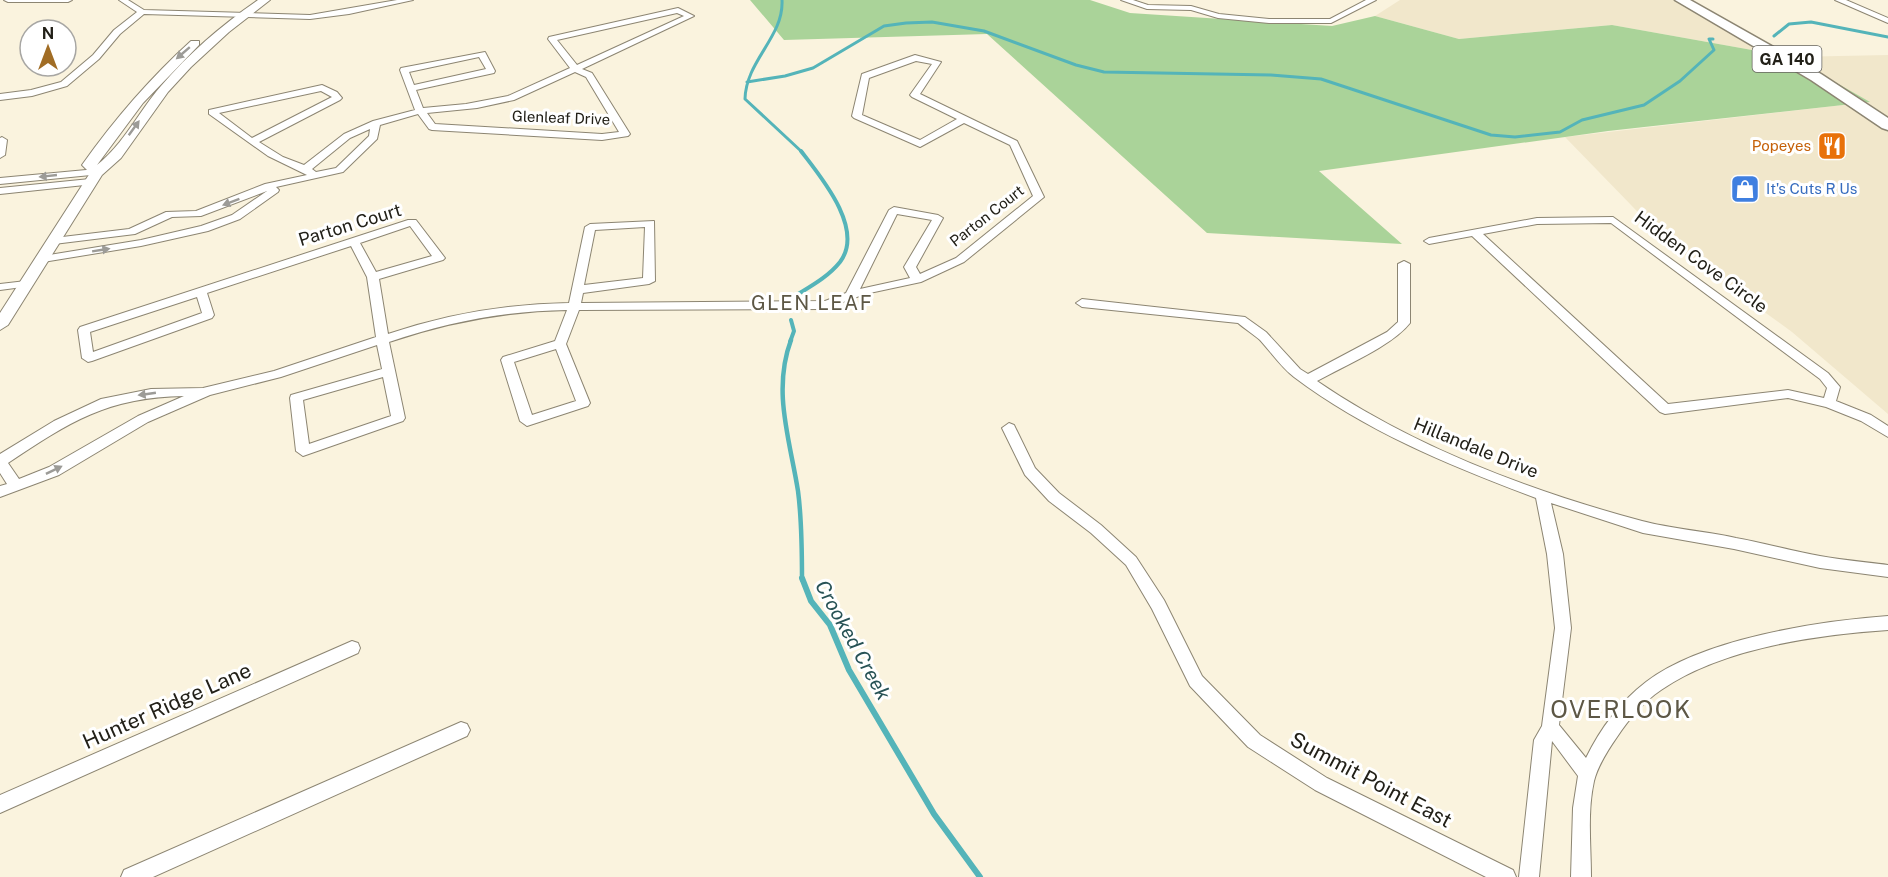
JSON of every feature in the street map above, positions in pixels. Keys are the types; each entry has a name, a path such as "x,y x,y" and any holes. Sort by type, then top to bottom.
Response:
{"main road":[{"name":"GA 140","path":"1681,0 1790,61 1888,125"}],"street":[{"path":"0,8 12,0 68,0"},
{"path":"123,0 142,12 310,17 409,0"},
{"path":"93,177 89,165 141,96 176,60 250,0"},
{"path":"0,325 93,177 109,164 165,89 196,57 242,16 266,0"},
{"path":"1125,0 1147,7 1191,8 1218,16 1269,21 1331,21 1372,0"},
{"path":"1839,0 1888,21"},
{"name":"Glenleaf Drive","path":"310,172 347,136 376,123 420,111 463,108 512,97 575,69 690,16 678,10 552,39 575,69 589,75 625,134 602,137 432,127 420,111"},
{"path":"0,97 32,93 64,84 96,57 117,32 142,12"},
{"path":"411,88 491,71 482,54 404,70 411,88 420,111"},
{"name":"Parton Court","path":"0,492 54,471 143,419 206,392 277,374 381,339 486,312 537,307 824,305 861,292 917,280 960,260 1038,196 1014,143 964,118 915,95 937,62 915,58 865,76 857,116 920,144 964,118"},
{"path":"253,141 337,99 334,94 322,88 212,112 238,133 282,160 310,172"},
{"name":"Glenleaf Drive","path":"54,242 168,225 310,172 339,170 374,137 376,123"},
{"path":"0,155 2,140"},
{"path":"0,181 93,177"},
{"path":"0,191 93,177"},
{"name":"Glenleaf Drive","path":"43,259 204,230 237,217 286,181"},
{"name":"Parton Court","path":"850,297 894,210 938,218 910,267 917,280"},
{"name":"Hidden Cove Circle","path":"1429,241 1537,221 1613,220 1824,376 1834,387 1829,403"},
{"name":"Parton Court","path":"201,292 208,315 88,358 84,330 412,222 440,258 373,277"},
{"path":"560,344 507,360 527,421 583,403 560,344 574,308 576,290 590,227 650,223 649,281 576,290"},
{"path":"1475,233 1665,409 1788,394 1829,403 1866,418 1888,432"},
{"path":"354,241 373,277 381,339 388,371 398,418 303,451 296,398 388,371"},
{"path":"1308,380 1391,335 1404,324 1404,264"},
{"path":"0,287 26,284"},
{"name":"Hillandale Drive","path":"1082,303 1241,320 1262,335 1296,372 1346,407 1401,437 1471,468 1542,495 1643,527 1734,543 1820,562 1888,571"},
{"name":"Parton Court","path":"16,486 0,462 36,436 74,415 121,398 165,392 206,392"},
{"name":"Summit Point East","path":"1009,428 1030,471 1048,491 1096,529 1131,561 1158,604 1196,681 1254,741 1321,784 1506,877"},
{"path":"1529,877 1544,740 1550,727 1563,628 1555,554 1542,495"},
{"path":"1581,877 1587,774 1612,727 1653,686 1688,667 1725,652 1787,637 1861,624 1888,623"},
{"name":"Hunter Ridge Lane","path":"0,804 352,648"},
{"path":"1550,727 1569,747 1587,774"},
{"path":"131,877 461,730"}],"shaded area":[{"path":"1400,0 1692,0 1791,57 1612,25 1459,39 1375,16"},
{"path":"1888,55 1888,414 1792,332 1665,240 1565,137 1869,102 1791,57"}],"green space":[{"path":"750,0 1090,0 1130,13 1332,26 1375,16 1459,39 1612,25 1791,57 1870,102 1608,131 1319,171 1402,244 1207,233 987,34 784,40"}],"waterway":[{"name":"Crooked Creek","path":"748,82 751,72 777,26 782,0"},
{"path":"748,82 785,76 813,68 884,26 932,22 984,31 1076,65 1104,72 1271,75 1321,79 1491,135 1515,137 1560,132 1582,120 1644,105 1680,81 1714,50 1709,39 1713,39"},
{"path":"1774,36 1789,24 1811,22 1888,37"},
{"name":"Crooked Creek","path":"748,82 745,99 801,151"},
{"name":"Crooked Creek","path":"795,296 825,277 840,262 846,249 847,234 844,219 829,189 801,151"},
{"name":"Crooked Creek","path":"790,342 794,331 791,320"},
{"name":"Crooked Creek","path":"791,340 783,378 783,397 784,416 799,502 802,578"},
{"name":"Crooked Creek","path":"802,578 811,601 830,625 849,670 934,814 980,877"}],"place":[{"name":"Popeyes","path":"1832,146"},
{"name":"It's Cuts R Us","path":"1745,189"}],"district":[{"name":"GLEN LEAF","path":"812,303"},
{"name":"OVERLOOK","path":"1621,710"}]}
